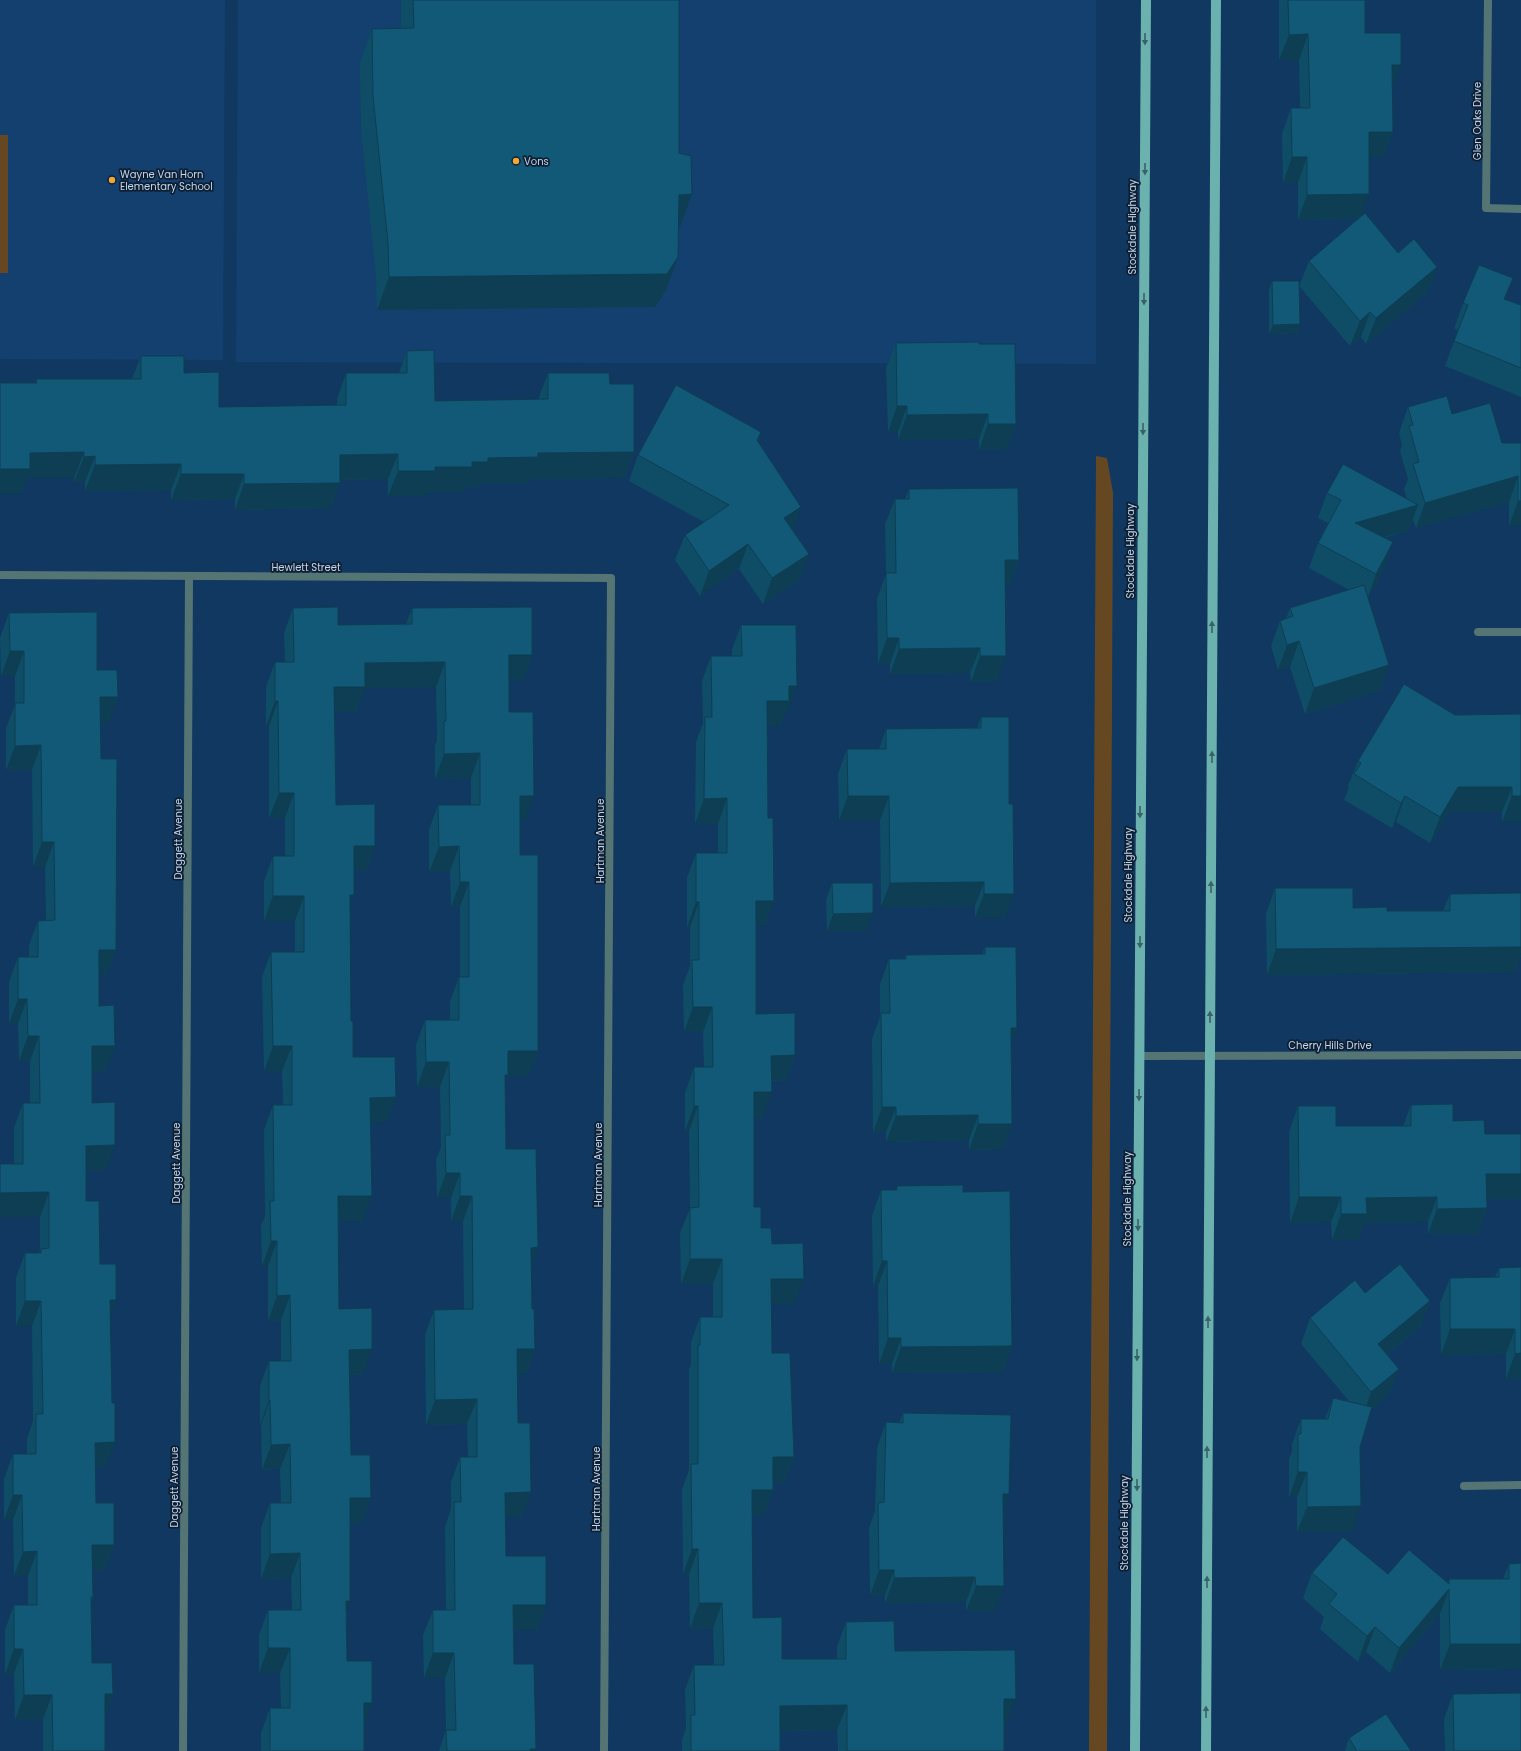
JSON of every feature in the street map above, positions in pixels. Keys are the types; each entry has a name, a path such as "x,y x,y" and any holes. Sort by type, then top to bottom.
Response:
{"main road":[{"name":"Stockdale Highway","path":"1135,1751 1146,0"},
{"path":"1206,1751 1216,0"}],"street":[{"name":"Glen Oaks Drive","path":"1488,0 1486,208 1521,209"},
{"name":"Hewlett Street","path":"0,575 611,578"},
{"name":"Daggett Avenue","path":"183,1751 190,576"},
{"name":"Hartman Avenue","path":"604,1751 611,578"},
{"path":"1478,632 1521,632"},
{"name":"Cherry Hills Drive","path":"1140,1056 1521,1055"},
{"path":"1464,1486 1521,1485"}],"shaded area":[{"name":"Wayne Van Horn Elementary School","path":"0,0 225,0 223,360 0,359"},
{"path":"238,0 1096,0 1096,364 236,362"},
{"path":"0,135 8,135 8,273 0,273"},
{"path":"1096,456 1107,458 1113,493 1107,1751 1089,1751"}],"building":[{"name":"Vons","path":"413,0 679,0 679,153 691,156 692,194 679,195 678,257 667,274 389,277 388,243 373,96 372,29 414,28"},
{"path":"1288,0 1365,0 1365,33 1401,33 1401,65 1392,65 1393,132 1369,132 1369,194 1307,195 1307,157 1292,157 1291,108 1310,108 1308,34 1289,35"},
{"path":"1365,213 1398,253 1414,239 1437,267 1376,318 1370,312 1360,321 1309,261"},
{"path":"1479,265 1513,278 1504,299 1521,305 1521,368 1454,341 1468,305 1463,303"},
{"path":"1272,281 1299,281 1300,324 1273,325"},
{"path":"979,342 979,344 1015,344 1016,424 988,424 988,414 907,415 907,406 897,406 896,343"},
{"path":"434,350 435,401 548,399 548,373 609,373 610,384 634,384 634,452 538,453 538,457 488,458 488,462 472,462 472,467 435,467 435,471 398,471 398,454 340,455 340,483 244,484 244,474 181,474 181,464 95,465 95,456 84,457 84,452 30,453 30,469 0,469 0,383 37,383 36,379 141,379 141,356 184,356 184,373 219,372 219,407 346,405 346,373 407,373 407,351"},
{"path":"676,385 761,432 757,440 801,507 784,518 809,554 772,578 748,544 709,571 685,535 729,505 638,455"},
{"path":"1447,396 1452,414 1490,403 1502,443 1521,443 1521,501 1518,501 1518,476 1425,503 1413,464 1419,462 1409,426 1413,425 1408,407"},
{"path":"1343,464 1418,505 1355,523 1393,542 1376,574 1318,543 1341,500 1327,493"},
{"path":"1018,488 1019,560 1005,560 1006,656 980,656 980,648 899,649 899,638 887,638 886,573 896,573 895,499 909,499 909,489"},
{"path":"1364,585 1389,665 1314,688 1299,641 1287,645 1280,621 1293,616 1290,608"},
{"path":"338,607 338,625 412,624 412,608 532,607 532,655 509,655 509,712 533,712 534,796 520,796 520,855 538,855 538,1051 508,1051 508,1075 505,1075 506,1149 536,1149 538,1247 531,1248 532,1309 534,1309 535,1349 517,1349 518,1423 530,1423 531,1492 505,1493 506,1556 546,1556 546,1605 513,1605 514,1664 534,1664 536,1749 530,1749 530,1751 447,1751 446,1730 456,1730 454,1653 433,1653 433,1610 455,1610 454,1502 461,1502 460,1457 477,1457 477,1399 435,1400 434,1310 473,1309 472,1196 460,1196 460,1173 446,1173 445,1135 450,1135 449,1062 426,1062 425,1020 459,1020 459,977 469,977 469,882 460,882 459,846 439,847 438,805 480,805 480,753 444,754 444,721 446,721 445,662 365,663 365,687 334,687 336,805 375,804 375,846 354,846 354,895 350,895 351,1021 353,1021 353,1057 395,1057 396,1097 370,1098 372,1196 338,1196 339,1309 372,1308 372,1349 349,1350 351,1455 370,1455 371,1498 350,1498 350,1601 346,1601 347,1661 372,1661 372,1703 364,1703 364,1751 270,1751 270,1708 290,1708 290,1648 268,1648 268,1610 301,1610 300,1553 270,1554 270,1503 291,1503 290,1444 271,1445 269,1361 291,1361 290,1295 277,1296 277,1241 271,1241 270,1201 274,1201 273,1105 292,1105 292,1046 273,1046 271,952 304,952 304,896 273,896 273,856 294,856 294,793 279,793 278,701 275,701 275,662 294,662 293,608"},
{"path":"97,612 97,670 117,670 118,697 100,697 101,759 117,759 116,950 99,950 99,1006 114,1005 115,1046 92,1046 92,1103 115,1102 115,1145 86,1146 86,1201 99,1201 100,1264 116,1264 116,1300 110,1300 112,1403 115,1403 115,1442 95,1443 96,1503 114,1503 114,1545 92,1545 93,1597 91,1597 92,1663 112,1663 113,1694 105,1694 105,1751 53,1751 52,1695 24,1695 23,1649 14,1649 14,1605 37,1605 37,1551 23,1552 22,1495 13,1495 13,1454 36,1454 36,1414 43,1414 41,1301 25,1301 25,1253 41,1253 41,1249 49,1248 49,1192 0,1193 0,1164 23,1164 23,1103 40,1103 39,1036 28,1036 27,999 18,999 18,957 38,957 38,921 55,920 54,842 42,842 41,745 15,746 15,703 24,703 24,651 10,651 9,613"},
{"path":"741,625 796,625 797,686 789,686 789,701 767,701 768,818 773,818 774,901 756,901 756,1014 795,1013 795,1055 771,1056 772,1092 754,1092 754,1207 761,1207 761,1228 771,1228 772,1244 803,1243 804,1279 771,1279 772,1353 790,1353 794,1457 773,1457 773,1490 752,1490 753,1618 782,1617 782,1659 846,1659 846,1622 894,1621 895,1651 1015,1650 1016,1699 1004,1699 1004,1751 847,1751 847,1705 780,1706 780,1751 691,1751 691,1715 695,1715 694,1665 724,1665 722,1603 699,1603 698,1549 692,1549 691,1464 698,1464 698,1345 700,1345 700,1317 722,1317 722,1259 690,1259 690,1208 699,1207 698,1106 694,1106 694,1067 713,1067 712,1007 693,1007 692,960 699,960 699,902 696,902 696,853 727,853 727,798 704,799 705,717 712,717 711,656 742,656"},
{"path":"1404,684 1455,715 1521,714 1521,796 1512,796 1512,787 1458,787 1440,817 1405,796 1401,803 1354,774 1361,763 1358,761"},
{"path":"981,717 1009,717 1009,804 1013,804 1014,894 984,894 984,882 890,883 889,796 848,796 847,749 886,749 886,729 981,728"},
{"path":"832,883 873,883 873,913 833,914"},
{"path":"1275,888 1353,888 1353,908 1387,907 1387,911 1450,911 1450,894 1521,893 1521,947 1276,949"},
{"path":"985,947 1016,947 1017,1028 1011,1028 1012,1124 978,1124 978,1115 896,1116 896,1107 882,1107 881,1013 890,1013 889,959 906,959 906,955 985,954"},
{"path":"1453,1104 1453,1121 1484,1120 1485,1134 1521,1134 1521,1174 1486,1174 1487,1208 1437,1209 1437,1197 1366,1198 1367,1214 1341,1214 1341,1197 1299,1197 1298,1106 1336,1106 1336,1126 1411,1126 1411,1105"},
{"path":"963,1185 963,1192 1010,1191 1012,1346 901,1347 901,1338 888,1338 887,1261 882,1261 881,1190 897,1190 897,1186"},
{"path":"1400,1264 1430,1301 1378,1344 1399,1369 1371,1392 1310,1318 1355,1280 1365,1293"},
{"path":"1521,1267 1521,1353 1515,1354 1515,1329 1450,1329 1450,1278 1499,1277 1499,1268"},
{"path":"1333,1398 1372,1407 1360,1447 1361,1506 1307,1507 1307,1472 1298,1472 1298,1434 1301,1434 1301,1419 1328,1419"},
{"path":"903,1413 1011,1415 1009,1494 1003,1494 1004,1586 976,1586 975,1577 894,1578 894,1570 879,1570 878,1503 884,1502 886,1422 903,1423"},
{"path":"1343,1537 1388,1574 1409,1550 1449,1584 1449,1579 1509,1579 1509,1564 1521,1563 1521,1644 1450,1644 1449,1589 1399,1648 1375,1627 1367,1636 1329,1604 1337,1594 1312,1573"},
{"path":"1521,1693 1521,1751 1454,1751 1453,1694"},
{"path":"1386,1714 1411,1751 1357,1751 1349,1738"}],"place":[{"name":"Vons","path":"516,161"},
{"name":"Wayne Van Horn Elementary School","path":"112,180"}]}
